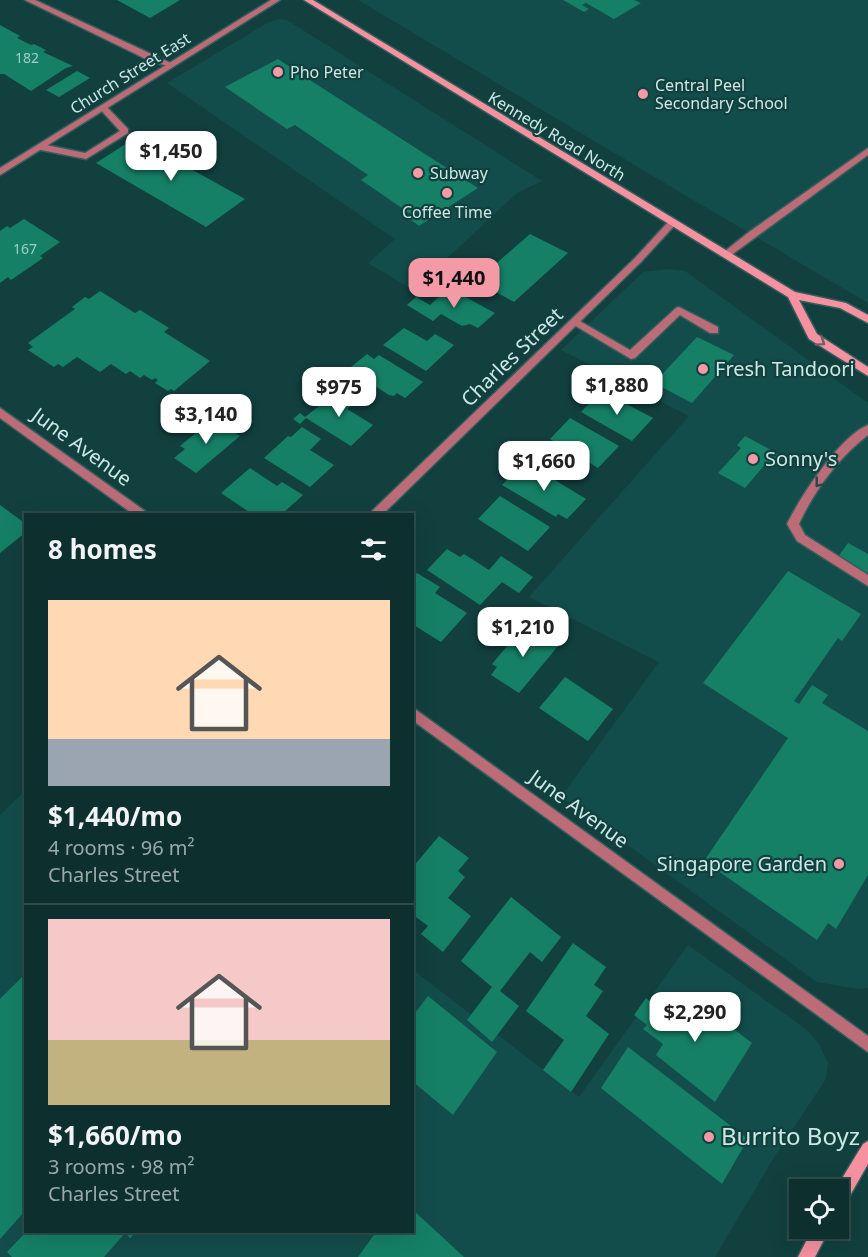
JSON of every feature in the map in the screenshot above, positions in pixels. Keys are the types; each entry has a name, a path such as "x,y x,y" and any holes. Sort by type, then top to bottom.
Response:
{"main road":[{"name":"Kennedy Road North","path":"308,0 672,224 727,254 792,295 843,306 868,320"},
{"path":"792,295 813,336 868,372"},
{"path":"849,1181 868,1149"},
{"path":"806,1257 816,1239"}],"street":[{"path":"29,0 151,58 171,65"},
{"name":"Church Street East","path":"0,172 276,0"},
{"path":"40,147 86,156 125,131 103,108"},
{"path":"727,254 868,152"},
{"name":"Charles Street","path":"377,513 648,251 672,224"},
{"path":"574,322 631,355 679,310 714,330"},
{"name":"June Avenue","path":"0,412 140,513"},
{"path":"868,429 855,437 799,509 793,524 801,538 868,581"},
{"path":"855,437 868,445"},
{"name":"June Avenue","path":"414,713 868,1045"}],"shaded area":[{"name":"Central Peel Secondary School","path":"358,0 868,0 868,303 673,188"},
{"path":"278,19 287,20 542,181 517,193 413,290 368,263 395,239 167,83 269,22"},
{"path":"668,269 685,271 868,403 868,988 859,989 817,982 561,797 659,662 529,597 689,416 561,350 643,272"},
{"path":"24,792 24,1233 414,1233 414,971 579,1097 688,945 806,1029 819,1044 828,1063 826,1079 773,1159 715,1257 0,1257 0,815"}],"building":[{"path":"117,0 180,0 150,18"},
{"path":"563,0 634,0 641,3 614,19 586,3 582,5 589,9 584,12"},
{"path":"0,25 20,36 17,38 46,50 43,52 73,66 66,68 31,91 4,74 0,74"},
{"path":"278,59 478,188 419,226 411,220 415,217 361,180 368,175 295,125 287,129 225,87"},
{"path":"77,71 90,78 59,97 46,90"},
{"path":"135,138 245,199 206,227 96,163"},
{"path":"24,219 60,242 40,256 43,258 11,280 8,277 0,283 0,231"},
{"path":"530,234 568,253 514,302 476,281"},
{"path":"449,288 495,313 478,328 470,324 462,326 441,314 433,321 407,305 416,297 430,305"},
{"path":"100,291 135,313 140,310 169,328 164,332 210,361 174,391 171,389 168,391 155,383 158,380 155,378 152,380 144,375 140,378 130,371 126,374 111,364 100,372 77,357 63,367 58,364 54,367 28,350 33,347 28,343 75,309 72,307 85,297 89,299"},
{"path":"404,328 427,341 435,334 454,345 426,371 383,345"},
{"path":"697,337 734,355 692,403 654,383"},
{"path":"367,354 374,359 379,355 423,382 405,398 397,393 394,396 389,395 356,374 359,372 351,367"},
{"path":"342,388 359,399 347,409 373,425 351,446 306,418 300,424 293,419 300,413 305,417"},
{"path":"598,394 606,398 608,395 613,397 653,418 632,441 581,412"},
{"path":"214,418 240,436 196,473 174,458 185,449 180,446"},
{"path":"570,418 619,446 598,468 550,439"},
{"path":"302,427 321,439 310,450 334,465 310,487 264,458 288,436 291,437"},
{"path":"745,436 780,455 771,464 767,462 745,488 718,473 741,448 737,445"},
{"path":"526,464 586,499 567,519 558,514 556,517 502,485"},
{"path":"250,468 277,486 282,482 303,495 283,513 251,513 221,493"},
{"path":"500,496 550,527 528,551 478,519"},
{"path":"0,505 24,523 24,534 0,553"},
{"path":"848,543 868,554 868,577 838,557"},
{"path":"447,549 460,557 464,554 489,570 501,556 533,577 519,593 502,582 480,605 427,570"},
{"path":"788,571 861,614 842,641 838,638 794,701 799,704 812,685 828,695 822,703 868,731 868,875 836,929 828,923 817,940 704,861 788,738 703,683"},
{"path":"417,573 440,587 435,593 467,613 441,642 414,625 414,576"},
{"path":"526,624 559,645 519,693 491,675 497,667 492,664"},
{"path":"565,677 613,709 588,741 539,708"},
{"path":"439,836 469,858 458,871 465,877 448,898 471,916 443,952 421,934 428,926 414,916 414,866"},
{"path":"511,897 561,937 542,962 530,952 500,991 519,1006 492,1042 467,1020 492,987 461,961"},
{"path":"573,943 606,967 594,985 603,991 586,1016 609,1034 571,1092 543,1070 564,1040 526,1011"},
{"path":"24,975 24,1212 0,1239 0,999"},
{"path":"666,993 686,1008 693,998 752,1043 715,1102 656,1055 663,1044 643,1029 647,1025 634,1015 646,998 657,1007"},
{"path":"428,996 497,1052 453,1115 414,1083 414,1014"},
{"path":"628,1047 748,1139 722,1184 601,1088"},
{"path":"414,1211 464,1257 358,1257 375,1233 414,1233"},
{"path":"25,1233 125,1233 104,1257 12,1257 7,1252"},
{"path":"125,1233 135,1233 130,1238"}],"place":[{"name":"Pho Peter","path":"278,72"},
{"name":"Central Peel Secondary School","path":"643,94"},
{"name":"Subway","path":"418,173"},
{"name":"Coffee Time","path":"447,193"},
{"name":"Fresh Tandoori","path":"703,369"},
{"name":"Sonny's","path":"753,459"},
{"name":"Singapore Garden","path":"839,864"},
{"name":"Burrito Boyz","path":"709,1137"}]}
